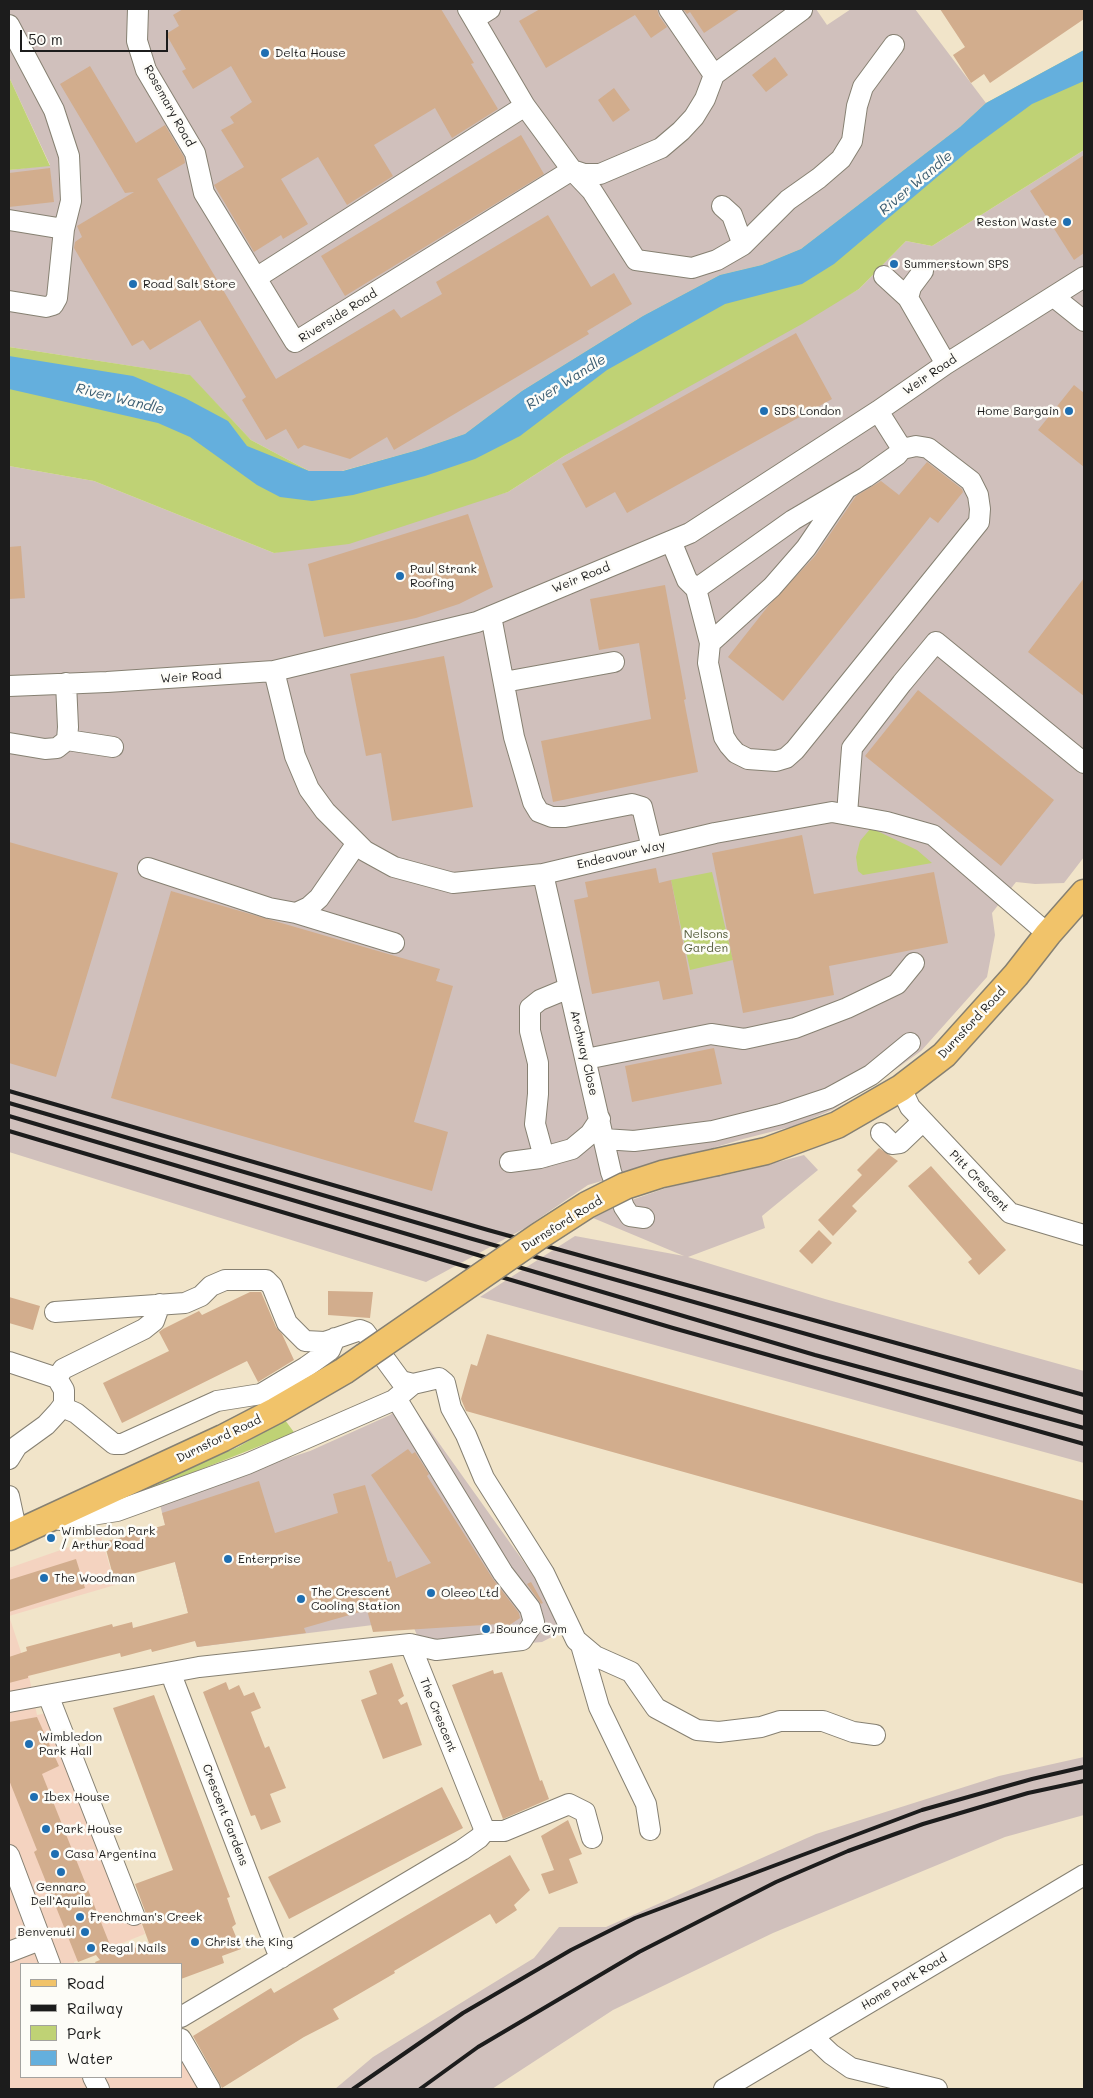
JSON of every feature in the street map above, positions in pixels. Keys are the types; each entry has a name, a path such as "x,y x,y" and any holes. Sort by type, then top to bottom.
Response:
{"main road":[{"name":"Durnsford Road","path":"13,1535 275,1411 344,1372 539,1236 587,1205 625,1186 662,1174 766,1151 837,1125 900,1088 944,1055 1016,976 1048,934 1084,893"}],"street":[{"name":"Rosemary Road","path":"138,9 137,41 146,70 195,153 204,192 256,278"},
{"path":"669,9 714,75"},
{"path":"572,170 584,174 600,174 661,148 694,117 706,99 714,75 802,10"},
{"path":"478,12 525,106 572,170 592,191 636,260 692,268 717,260 743,245 788,200 819,178 841,159 852,141 857,106 863,87 894,45"},
{"path":"9,25 54,110 70,156 71,201 64,229 58,298 53,306 46,307 9,301"},
{"path":"256,278 525,106"},
{"name":"Riverside Road","path":"256,278 295,342 572,170"},
{"path":"722,206 732,215 743,245"},
{"path":"9,220 64,229"},
{"path":"908,298 911,287 922,271"},
{"path":"884,276 908,298 946,364"},
{"name":"Weir Road","path":"9,686 274,671 477,622 690,534 878,411 946,364 1084,277"},
{"path":"1054,297 1084,322"},
{"path":"878,411 902,449"},
{"path":"671,541 687,580 696,589 710,643 708,663 724,737 728,745 736,753 748,759 776,761 786,758 795,750 979,522 980,508 978,495 971,481 928,448 916,446 902,449 897,455 846,489 793,520 696,589"},
{"path":"710,643 778,581 806,548 846,489"},
{"path":"491,616 514,737 533,802 540,812 552,817 565,817 622,805 632,804 642,807 652,848"},
{"path":"847,814 852,748 936,642 1084,763"},
{"path":"504,682 614,662"},
{"name":"Endeavour Way","path":"274,671 295,756 309,789 325,811 365,851 394,867 453,882 543,874 715,833 832,812 887,822 933,835 1048,934"},
{"path":"9,743 45,749 57,748 67,740 66,683"},
{"path":"67,740 113,747"},
{"path":"296,913 309,907 319,898 357,843"},
{"path":"148,868 269,908 296,913 394,943"},
{"name":"Archway Close","path":"543,874 611,1172 624,1206 630,1216 644,1218"},
{"path":"586,1059 711,1034 744,1038 795,1028 847,1008 897,984 914,963"},
{"path":"544,1157 535,1124 538,1094 538,1063 530,1031 530,1008 540,1000 569,988"},
{"path":"604,1139 634,1140 713,1131 781,1114 828,1098 871,1075 910,1044"},
{"name":"Pitt Crescent","path":"900,1088 910,1107 1010,1213 1084,1235"},
{"path":"510,1162 544,1157 572,1149 590,1134 600,1119"},
{"path":"881,1133 892,1144 900,1143 923,1121"},
{"path":"55,1312 185,1302 200,1296 210,1286 225,1280 266,1280 272,1286 287,1323 305,1341 326,1342 360,1330 365,1332 400,1381 413,1384 439,1378 445,1383 451,1408 466,1435 484,1478 544,1573 576,1640 595,1656 631,1672 656,1708 697,1730 719,1732 761,1727 780,1722 823,1721 853,1732 874,1735"},
{"path":"57,1378 63,1369 144,1329 154,1320 160,1304"},
{"path":"62,1407 76,1413 114,1444 122,1444 217,1401 261,1394 330,1350 335,1338"},
{"path":"9,1362 57,1378 64,1390 64,1404 62,1407 46,1425 18,1446 9,1459"},
{"path":"41,1523 116,1511 247,1464 394,1400 413,1384"},
{"path":"9,1702 173,1672 410,1644 436,1650 522,1640 534,1622 530,1608 503,1573 399,1403 394,1400"},
{"path":"9,1496 13,1535"},
{"name":"The Crescent","path":"410,1644 485,1831"},
{"path":"581,1644 599,1707 646,1804 650,1830"},
{"name":"Crescent Gardens","path":"173,1672 177,1691 281,1958"},
{"path":"48,1695 134,1915"},
{"path":"182,2016 462,1850 480,1838 485,1831 504,1831 569,1804 585,1812 592,1838"},
{"path":"9,1855 50,1963"},
{"name":"Home Park Road","path":"724,2089 1084,1875"},
{"path":"9,1952 40,1940"},
{"path":"813,2037 831,2054 851,2068 937,2089"},
{"path":"182,2042 210,2089"}],"shaded area":[{"path":"9,9 816,9 827,25 851,9 915,9 986,103 960,127 801,249 762,265 720,275 643,316 522,391 465,434 418,450 342,471 309,471 251,440 189,375 9,347 9,170 50,165 9,77"},
{"path":"1084,150 1084,857 1064,883 1035,884 1016,882 992,913 995,935 987,977 921,1051 878,1082 832,1110 794,1126 743,1139 588,1185 525,1228 426,1282 9,1152 9,466 94,481 274,553 508,492 564,456 859,289 906,241 932,246"},
{"path":"804,1155 818,1170 762,1216 765,1228 688,1257 825,1299 1084,1371 1084,1463 480,1297 575,1236 684,1256 593,1218 623,1203 669,1187 744,1171"},
{"path":"409,1401 533,1575 559,1618 563,1631 542,1642 453,1649 425,1655 414,1628 373,1625 197,1647 159,1501 310,1451 390,1415"},
{"path":"101,1536 115,1585 9,1616 9,1568"},
{"path":"9,1616 29,1676 37,1715 60,1711 145,1934 74,1963 20,1963 20,2078 182,2078 182,2032 215,2089 9,2089"},
{"path":"1084,1757 1084,1815 1005,1837 773,1933 613,2010 492,2089 335,2089 373,2057 534,1958 559,1927 606,1927 816,1834 999,1776"}],"green space":[{"path":"1084,50 1084,150 932,246 906,241 859,289 802,324 564,456 508,492 349,544 274,553 94,481 9,466 9,347 190,375 251,440 309,471 343,471 418,450 465,434 522,391 643,316 720,275 762,265 801,249 960,127 986,103"},
{"path":"9,77 50,166 9,170"},
{"path":"871,828 917,850 932,863 863,875 858,871 856,857 860,841"},
{"name":"Nelsons Garden","path":"712,872 733,960 690,970 671,880"},
{"path":"285,1420 296,1435 275,1440 126,1499 130,1494 238,1447"}],"water":[{"name":"River Wandle","path":"1084,50 1084,81 1032,104 968,151 834,264 802,284 725,304 607,370 520,436 475,459 425,476 353,495 312,501 280,497 257,485 190,437 158,423 9,389 9,356 133,376 185,398 228,421 247,446 309,471 343,471 418,450 465,434 522,391 643,316 720,275 762,265 801,249 960,127 986,103"}],"building":[{"path":"183,9 441,9 474,63 471,64 498,109 452,138 435,108 374,145 393,176 347,205 318,157 281,179 308,224 283,239 281,235 254,252 214,185 244,167 221,130 234,123 230,117 252,102 231,66 193,89 182,71 186,69 166,34 179,26 173,15"},
{"path":"540,9 657,9 659,16 667,27 651,38 635,15 546,68 519,21"},
{"path":"683,9 740,9 704,33 690,12 687,14"},
{"path":"940,9 1084,9 1084,19 990,83 984,74 971,83 953,55 965,47"},
{"path":"775,57 788,75 766,92 752,75"},
{"path":"90,66 136,143 165,125 184,157 185,163 157,179 276,379 394,309 401,318 442,294 436,282 548,215 591,287 614,273 632,304 587,331 589,334 394,450 387,437 350,459 304,445 298,449 286,429 266,440 242,400 246,397 200,320 150,350 143,340 132,346 74,248 75,242 82,237 77,226 134,192 125,193 60,84"},
{"path":"614,88 630,110 613,122 598,100"},
{"path":"521,135 544,174 345,296 321,256"},
{"name":"Reston Waste","path":"1084,155 1084,253 1074,260 1030,191"},
{"path":"50,168 54,202 9,207 9,173"},
{"path":"796,333 832,399 627,513 615,492 586,508 562,464"},
{"name":"Home Bargain","path":"1074,385 1084,393 1084,467 1038,430"},
{"path":"927,462 962,489 963,492 938,523 930,517 783,701 728,657 769,605 815,556 856,496 881,481 899,495"},
{"name":"Paul Strank Roofing","path":"468,514 493,587 459,604 416,618 324,637 308,564"},
{"path":"21,546 25,598 9,599 9,547"},
{"path":"1084,578 1084,696 1028,652"},
{"path":"665,585 698,772 553,802 541,741 651,719 639,643 599,650 590,599"},
{"path":"444,656 473,807 392,821 381,753 366,756 350,674"},
{"path":"918,690 1054,800 1001,866 865,756"},
{"path":"802,835 814,894 934,872 948,943 829,966 834,995 743,1013 712,853"},
{"path":"9,842 118,873 56,1077 9,1063"},
{"path":"656,868 659,883 671,880 693,994 663,1000 659,981 592,994 574,900 588,897 585,882"},
{"path":"171,891 440,969 436,981 453,986 414,1122 448,1132 432,1191 111,1098"},
{"path":"714,1048 722,1084 632,1102 625,1066"},
{"path":"879,1148 898,1161 852,1206 857,1211 833,1236 818,1220 862,1175 857,1170"},
{"path":"931,1166 1006,1250 979,1275 968,1262 972,1259 908,1186"},
{"path":"819,1230 832,1243 812,1264 799,1251"},
{"path":"328,1291 373,1292 370,1318 328,1315"},
{"path":"250,1292 261,1292 276,1327 282,1334 294,1360 258,1382 247,1361 122,1423 103,1383 169,1351 159,1332 163,1329 199,1311 202,1315"},
{"path":"9,1297 40,1306 33,1330 9,1323"},
{"path":"487,1334 1084,1501 1084,1584 466,1411 461,1399 471,1364 477,1366"},
{"path":"408,1449 412,1454 415,1452 429,1474 427,1476 493,1579 519,1613 520,1618 502,1630 500,1631 499,1624 373,1632 367,1610 304,1628 306,1633 197,1647 195,1641 152,1652 151,1649 121,1657 120,1653 28,1676 28,1678 9,1683 9,1657 27,1651 26,1647 112,1624 113,1627 132,1622 133,1628 188,1613 175,1562 114,1579 104,1542 165,1525 162,1513 259,1481 275,1533 338,1513 333,1494 365,1485 388,1562 391,1561 396,1578 431,1563 371,1475"},
{"path":"76,1559 85,1588 9,1612 9,1580"},
{"path":"531,1582 543,1603 541,1604 527,1584"},
{"path":"392,1663 404,1696 398,1700 401,1705 407,1702 422,1745 383,1759 361,1700 377,1694 369,1671"},
{"path":"493,1670 494,1674 502,1672 540,1781 542,1780 549,1799 503,1819 452,1685"},
{"path":"226,1682 229,1690 239,1685 244,1696 254,1692 261,1708 251,1712 265,1748 269,1746 286,1788 270,1794 281,1822 261,1830 255,1815 251,1816 203,1692"},
{"path":"154,1695 230,1897 227,1898 236,1924 232,1927 241,1949 222,1956 224,1963 182,1979 182,1963 96,1963 100,1960 96,1955 78,1962 34,1852 37,1850 9,1780 9,1722 37,1717 59,1766 42,1774 114,1955 149,1943 142,1924 146,1917 145,1911 135,1884 173,1870 113,1708"},
{"path":"442,1787 463,1828 289,1919 268,1877"},
{"path":"568,1820 582,1854 569,1859 578,1883 549,1894 541,1874 554,1870 541,1836"},
{"path":"510,1855 530,1890 514,1905 517,1910 496,1924 490,1914 394,1971 395,1973 333,2009 339,2019 304,2037 222,2088 193,2036 271,1988 274,1993"}],"railway":[{"path":"9,1091 488,1230 1084,1395"},
{"path":"9,1103 469,1238 1084,1413"},
{"path":"9,1116 815,1355 1084,1428"},
{"path":"9,1131 673,1328 1084,1444"},
{"path":"353,2089 463,2013 571,1950 635,1918 922,1810 1032,1779 1084,1767"},
{"path":"420,2089 478,2047 639,1952 776,1882 848,1851 923,1824 1028,1793 1084,1781"}],"place":[{"name":"Delta House","path":"265,53"},
{"name":"Reston Waste","path":"1067,222"},
{"name":"Summerstown SPS","path":"894,264"},
{"name":"Road Salt Store","path":"133,284"},
{"name":"SDS London","path":"764,411"},
{"name":"Home Bargain","path":"1069,411"},
{"name":"Paul Strank Roofing","path":"400,576"},
{"name":"Wimbledon Park / Arthur Road","path":"51,1538"},
{"name":"Enterprise","path":"228,1559"},
{"name":"The Woodman","path":"44,1578"},
{"name":"Oleeo Ltd","path":"431,1593"},
{"name":"The Crescent Cooling Station","path":"301,1599"},
{"name":"Bounce Gym","path":"486,1629"},
{"name":"Wimbledon Park Hall","path":"29,1744"},
{"name":"Ibex House","path":"34,1797"},
{"name":"Park House","path":"46,1829"},
{"name":"Casa Argentina","path":"55,1854"},
{"name":"Gennaro Dell'Aquila","path":"61,1872"},
{"name":"Frenchman's Creek","path":"80,1917"},
{"name":"Benvenuti","path":"85,1932"},
{"name":"Christ the King","path":"195,1942"},
{"name":"Regal Nails","path":"91,1948"}]}
